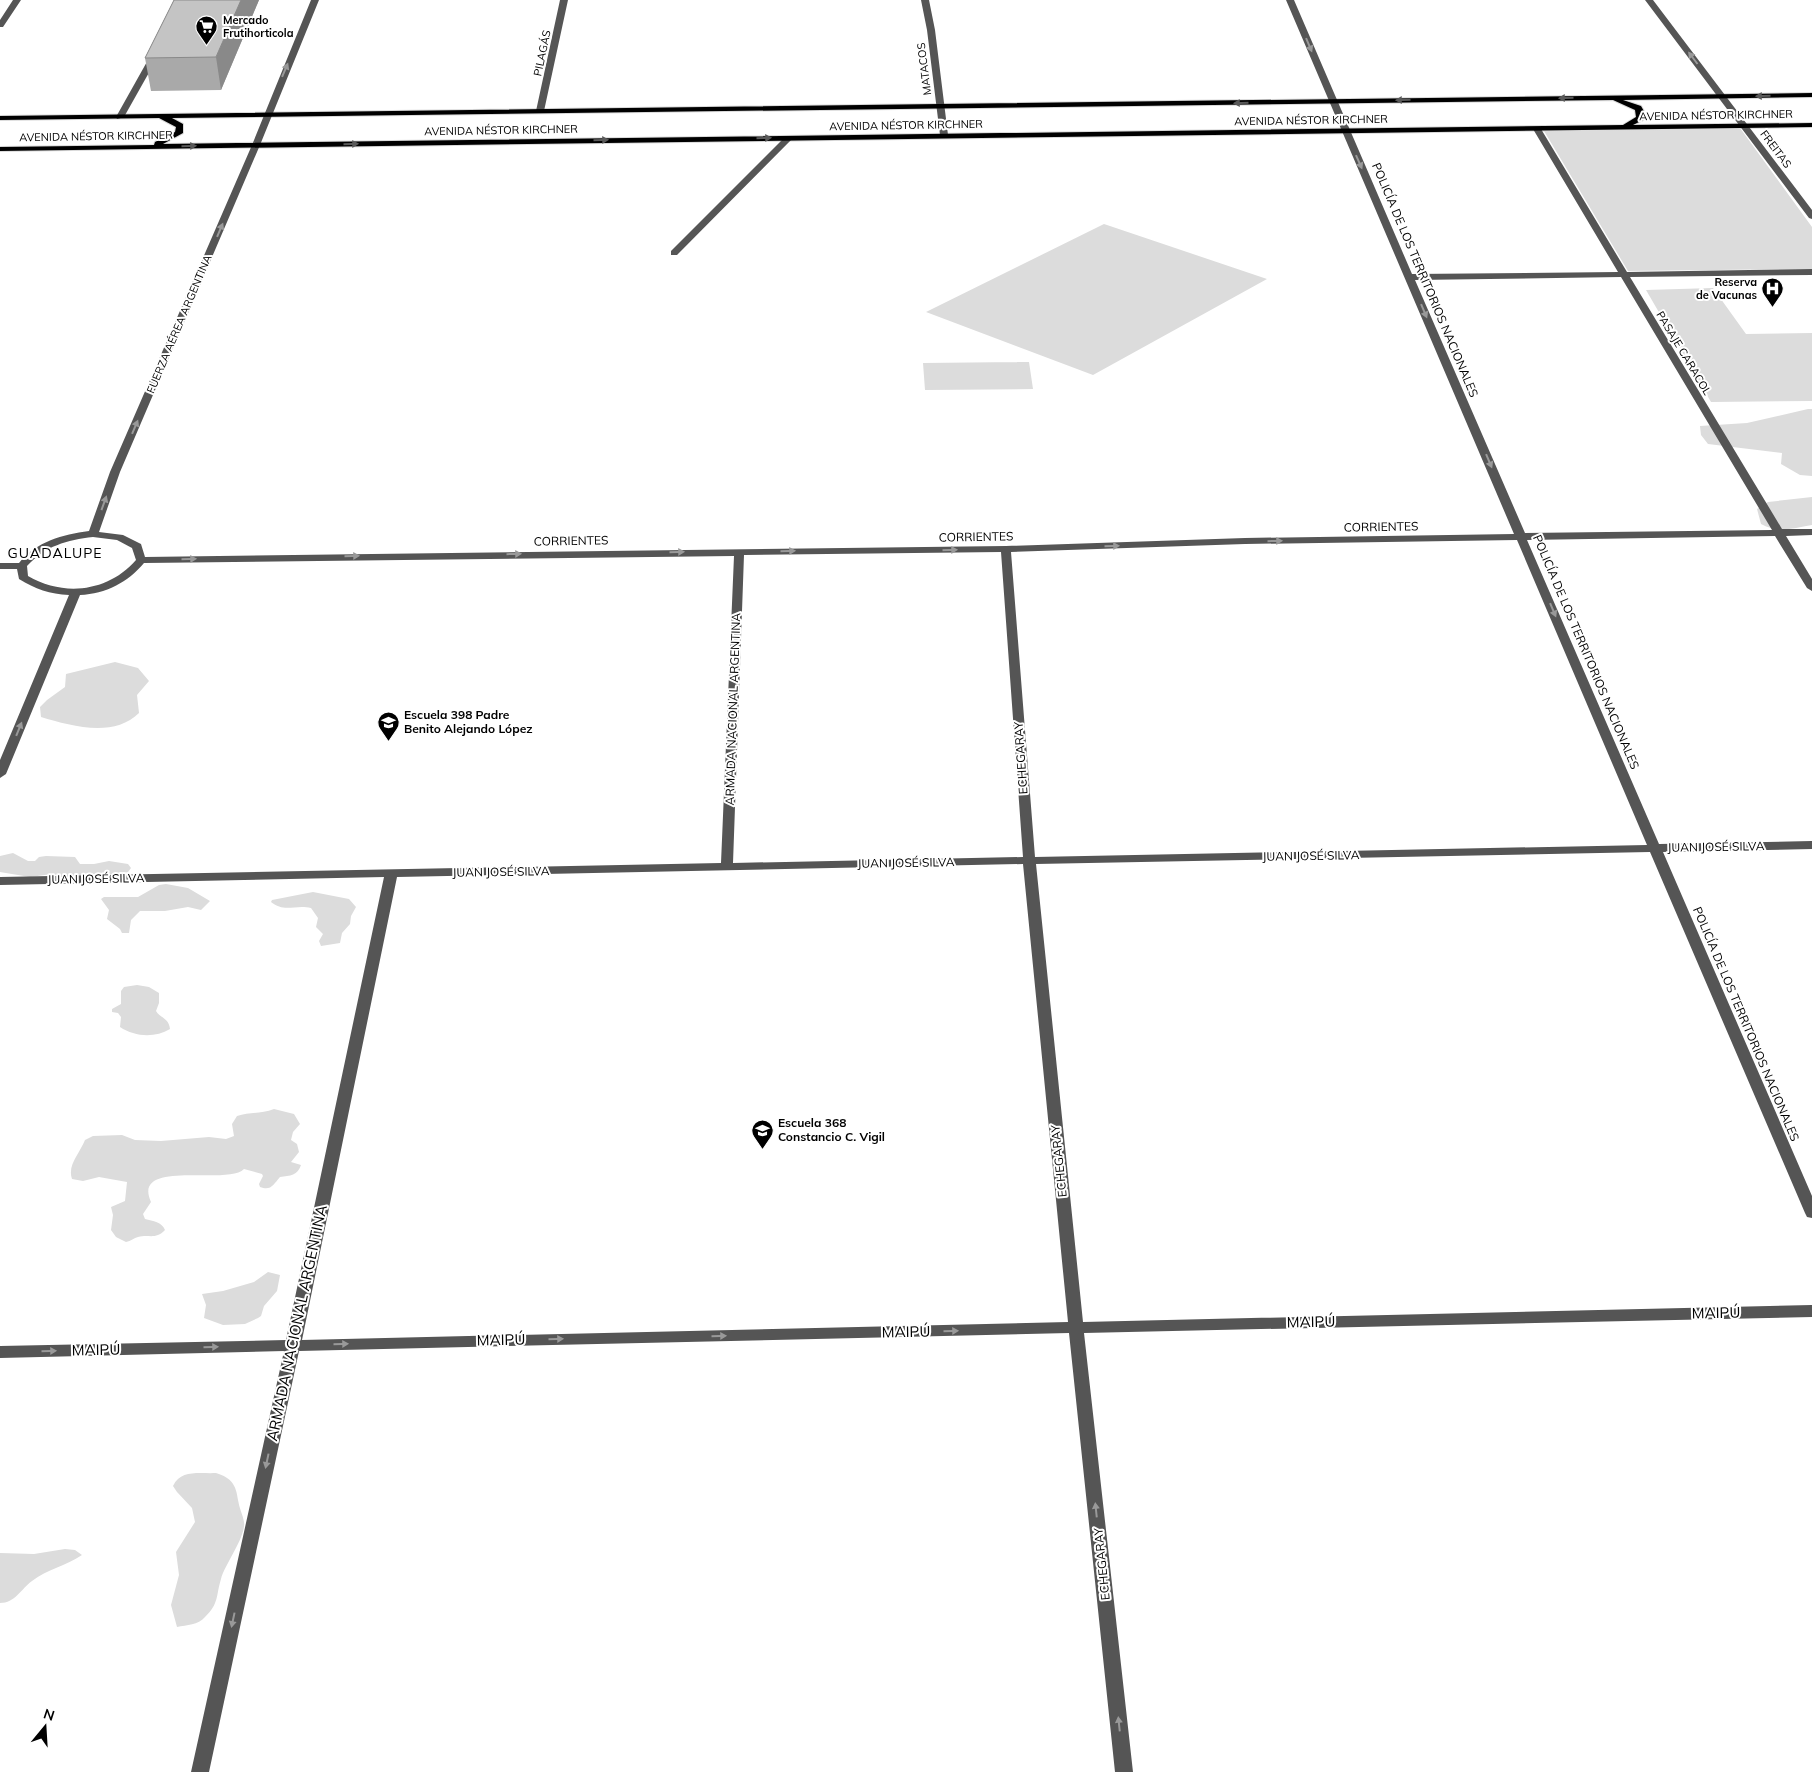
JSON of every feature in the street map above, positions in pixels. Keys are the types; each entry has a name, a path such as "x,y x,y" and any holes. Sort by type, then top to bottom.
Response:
{"main road":[{"name":"AVENIDA NÉSTOR KIRCHNER","path":"0,118 1812,96"},
{"path":"1598,98 1616,100 1638,108 1642,113 1640,118 1633,123 1621,128"},
{"path":"151,147 179,134 180,126 173,121 158,116"},
{"name":"AVENIDA NÉSTOR KIRCHNER","path":"0,149 1812,125"}],"street":[{"path":"0,25 17,0"},
{"name":"FUERZA AÉREA ARGENTINA","path":"93,534 116,472 256,145 315,0"},
{"name":"PILAGÁS","path":"540,111 564,0"},
{"name":"MATACOS","path":"926,0 944,135"},
{"name":"POLICÍA DE LOS TERRITORIOS NACIONALES","path":"1290,0 1812,1213"},
{"name":"FREITAS","path":"1649,0 1812,216"},
{"path":"120,117 162,42"},
{"name":"PASAJE CARACOL","path":"1537,129 1812,588"},
{"path":"674,253 789,138"},
{"path":"1410,277 1812,272"},
{"name":"CORRIENTES","path":"141,560 1006,549 1245,541 1812,532"},
{"path":"93,534 119,537 137,546 141,560 134,571 119,581 98,588 76,592 52,591 34,586 23,577 22,566 30,554 47,544 69,537 93,534"},
{"name":"ECHEGARAY","path":"1006,549 1029,860 1076,1328 1124,1772"},
{"name":"ARMADA NACIONAL ARGENTINA","path":"727,867 739,552"},
{"path":"0,566 22,566"},
{"path":"0,774 76,592"},
{"name":"JUAN JOSÉ SILVA","path":"0,881 1812,846"},
{"name":"ARMADA NACIONAL ARGENTINA","path":"200,1772 293,1345 390,874"},
{"name":"MAIPÚ","path":"0,1352 1812,1311"}],"shaded area":[{"path":"1740,128 1812,227 1812,269 1628,271 1544,131"},
{"path":"1104,224 1267,279 1093,375 926,312"},
{"path":"1713,288 1746,334 1812,333 1812,401 1711,402 1646,290"},
{"path":"1029,362 1033,389 925,390 923,363"},
{"path":"1812,409 1812,476 1800,475 1781,464 1782,453 1708,444 1701,435 1700,426 1747,423"},
{"path":"1812,497 1812,525 1780,530 1761,524 1757,509 1768,502"},
{"path":"115,662 138,668 149,681 137,695 139,713 129,721 105,728 92,728 65,724 41,717 40,707 65,687 66,674"},
{"path":"13,853 28,861 35,861 39,857 46,856 75,857 80,864 109,861 128,864 131,868 128,872 122,874 100,874 94,878 79,880 52,874 30,877 0,872 0,856"},
{"path":"166,884 188,888 210,901 201,910 188,907 165,911 140,911 131,920 129,933 122,933 120,929 107,919 109,910 101,899 104,897 138,897 159,885"},
{"path":"313,892 349,899 356,907 351,916 350,924 342,933 340,943 321,946 319,941 323,934 316,927 318,918 311,908 285,908 271,902 272,900"},
{"path":"137,985 149,987 159,993 159,1003 156,1011 166,1020 170,1029 158,1034 145,1035 132,1033 120,1027 121,1017 118,1013 112,1012 112,1009 121,1004 121,991 124,987"},
{"path":"274,1109 294,1114 300,1124 293,1132 291,1140 297,1144 299,1152 291,1162 301,1165 298,1171 280,1177 272,1186 267,1188 260,1187 262,1174 244,1169 235,1173 184,1175 155,1181 149,1189 151,1202 143,1214 145,1219 157,1222 164,1227 165,1230 159,1235 142,1236 126,1242 116,1237 111,1230 113,1215 111,1207 125,1201 127,1182 99,1177 83,1181 72,1179 71,1169 75,1159 85,1140 93,1136 122,1135 135,1140 161,1141 209,1137 226,1139 234,1136 232,1124 237,1116"},
{"path":"268,1272 280,1275 277,1291 264,1306 261,1316 245,1324 223,1325 204,1318 206,1305 202,1294 223,1291 254,1282"},
{"path":"216,1473 226,1477 234,1486 244,1528 239,1543 223,1573 213,1608 199,1622 177,1627 171,1605 179,1575 176,1552 195,1522 192,1508 173,1486 176,1481 186,1475"},
{"path":"65,1549 75,1550 82,1555 38,1577 10,1601 0,1603 0,1553 34,1554"}],"building":[{"path":"174,0 241,0 216,57 145,58"}],"place":[{"name":"Mercado Frutihorticola","path":"207,45"},
{"name":"Reserva de Vacunas","path":"1773,307"},
{"name":"Escuela 398 Padre Benito Alejando López","path":"388,741"},
{"name":"Escuela 368 Constancio C. Vigil","path":"762,1149"}],"district":[{"name":"GUADALUPE","path":"55,553"}]}
